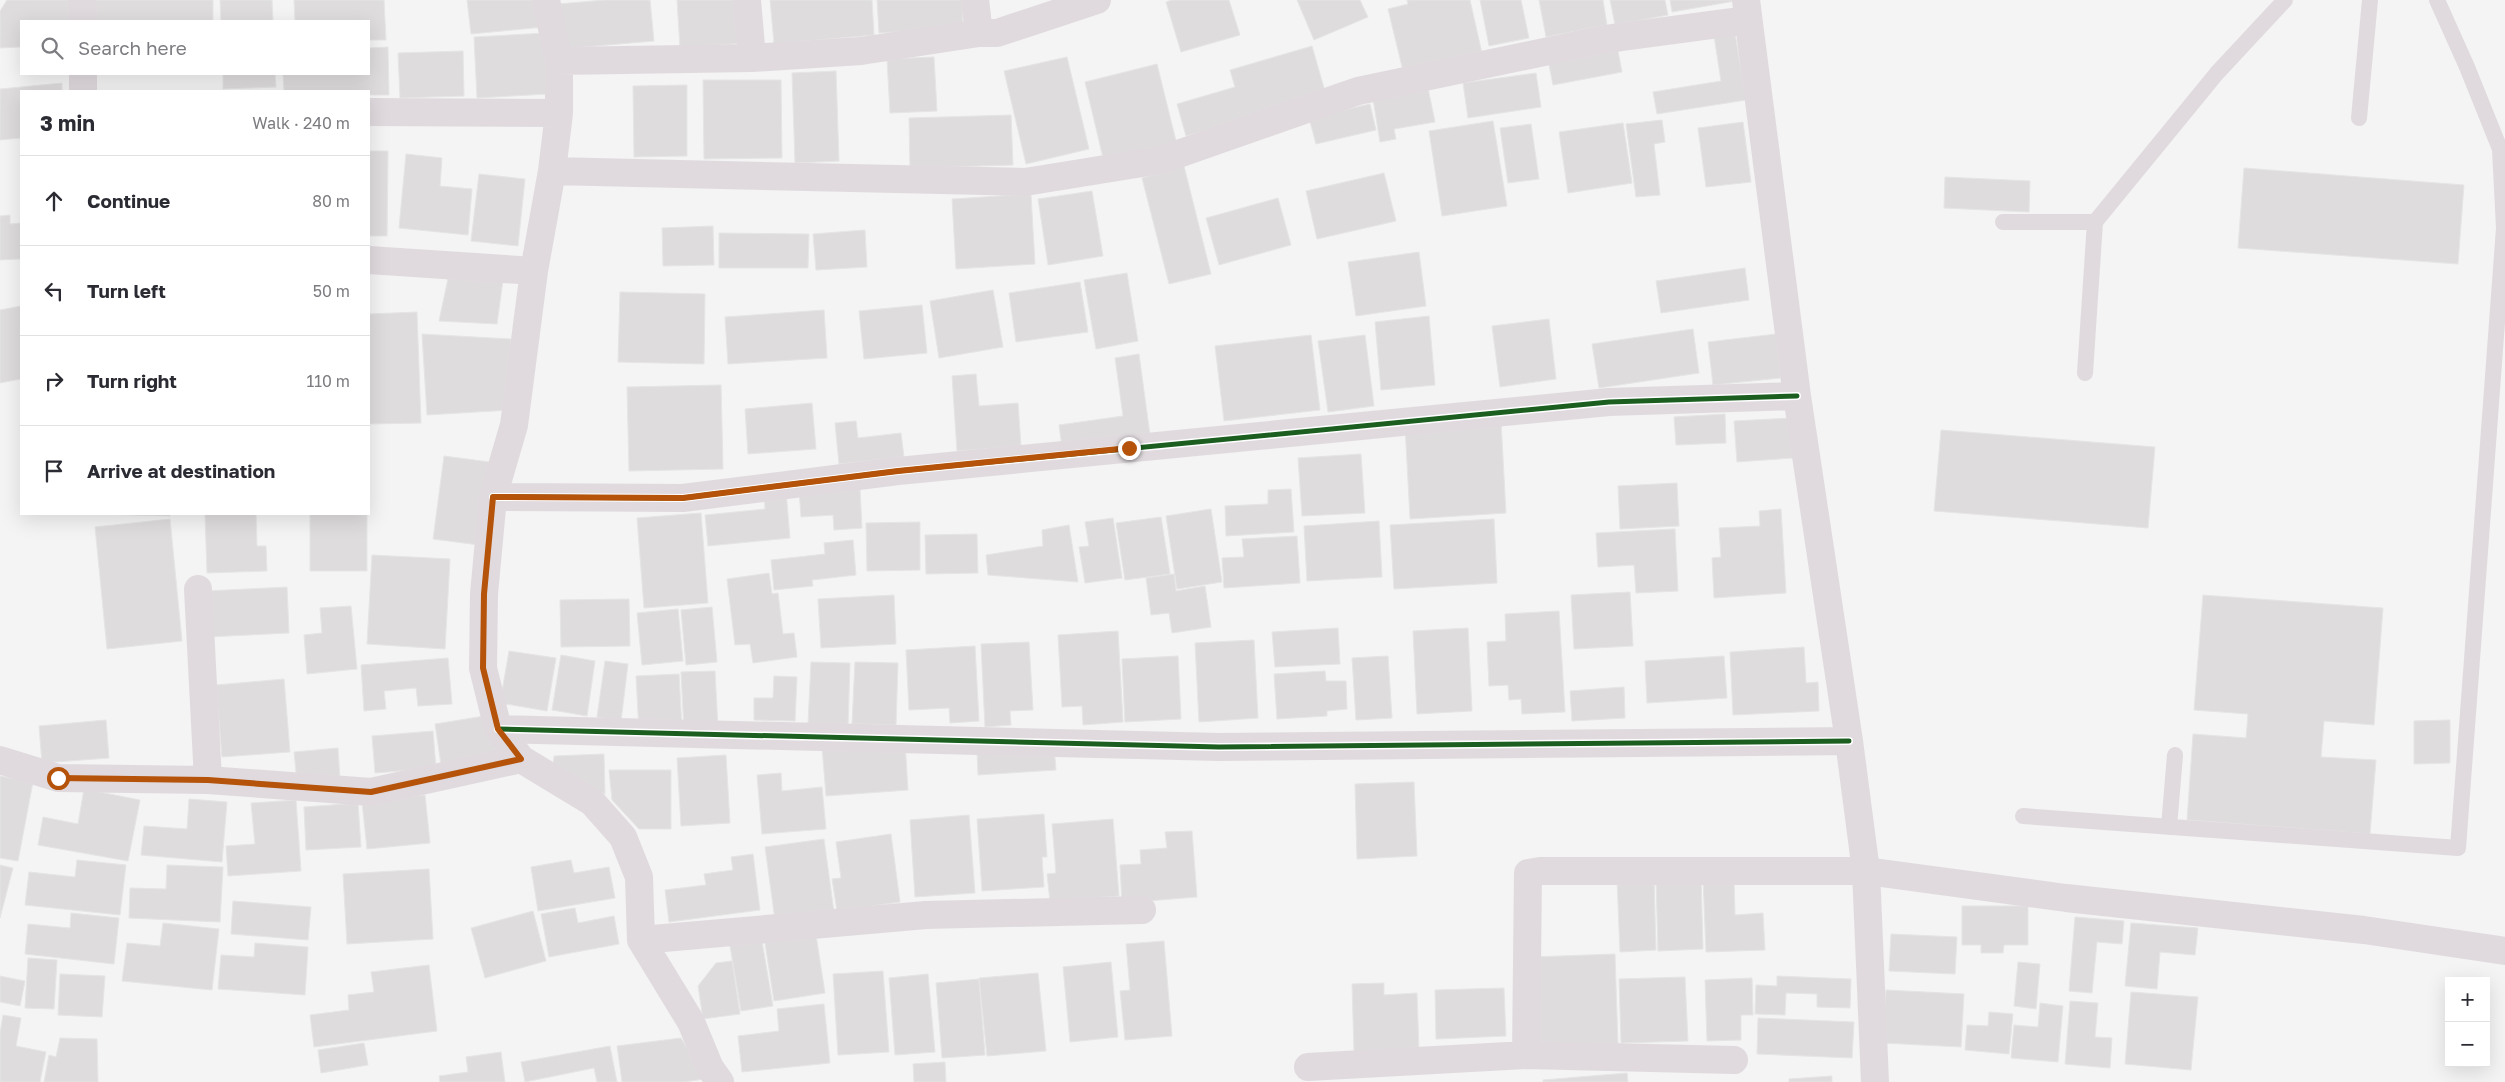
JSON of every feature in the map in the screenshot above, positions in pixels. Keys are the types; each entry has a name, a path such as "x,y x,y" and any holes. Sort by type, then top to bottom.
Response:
{"street":[{"path":"82,0 82,20"},
{"path":"546,0 559,61 559,113 552,171 534,271 514,425 493,497 484,594 483,668 498,729 521,759 592,802 623,838 639,877 641,940 692,1022 710,1068 720,1082"},
{"path":"747,0 752,58"},
{"path":"975,0 979,33"},
{"path":"559,61 752,58 860,52 979,33 997,32 1097,0"},
{"path":"552,171 1025,182 1161,160 1358,91 1747,10 1797,396 1849,741 1866,871 1875,1082"},
{"path":"83,75 83,90"},
{"path":"370,112 559,113"},
{"path":"370,260 534,271"},
{"path":"493,497 683,498 898,471 1609,402 1797,396"},
{"path":"198,589 208,780"},
{"path":"498,729 1219,747 1849,741"},
{"path":"0,760 58,778 208,780 371,792 521,759"},
{"path":"1526,1055 1528,873 1550,871 1866,871 2066,898 2364,930 2505,951"},
{"path":"641,940 926,914 1142,910"},
{"path":"1308,1067 1526,1055 1734,1060"}],"lane":[{"path":"2085,374 2095,222 2217,73 2285,0"},
{"path":"2359,118 2370,0"},
{"path":"2023,816 2458,848 2502,305 2504,228 2500,149 2467,67 2437,0"},
{"path":"2003,222 2095,222"},
{"path":"2169,826 2175,755"}],"building":[{"path":"7,0 72,0 72,20 20,20 20,47 0,48 0,11"},
{"path":"93,0 213,0 213,20 93,20"},
{"path":"220,0 272,0 273,20 221,20"},
{"path":"294,0 384,0 386,40 370,40 370,20 295,20"},
{"path":"467,0 541,0 544,27 471,34"},
{"path":"604,0 650,0 654,41 561,49 558,4"},
{"path":"677,0 744,0 746,43 680,48"},
{"path":"770,0 872,0 874,35 774,44"},
{"path":"877,0 962,0 963,28 879,33"},
{"path":"1172,0 1229,0 1240,35 1181,52 1166,2"},
{"path":"1297,0 1360,0 1368,17 1314,40"},
{"path":"1407,0 1470,0 1482,53 1403,71 1388,9 1408,4"},
{"path":"1480,0 1521,0 1529,38 1489,46"},
{"path":"1539,0 1603,0 1607,25 1546,37"},
{"path":"1610,0 1665,0 1668,15 1615,25"},
{"path":"1670,0 1735,0 1735,1 1672,12"},
{"path":"545,33 548,94 477,98 474,37"},
{"path":"1735,33 1746,100 1657,114 1653,92 1721,81 1714,36"},
{"path":"1312,46 1326,95 1186,136 1177,104 1235,87 1230,70"},
{"path":"1617,46 1622,72 1553,85 1548,60"},
{"path":"388,47 389,95 370,95 370,90 284,90 283,75 370,75 370,48"},
{"path":"463,51 464,96 400,98 398,53"},
{"path":"934,57 937,111 890,113 887,59"},
{"path":"1067,57 1089,149 1026,164 1004,71"},
{"path":"1157,64 1177,145 1104,162 1085,82"},
{"path":"836,71 839,161 795,163 792,73"},
{"path":"1536,73 1541,107 1468,118 1463,83"},
{"path":"223,75 275,75 276,87 223,89"},
{"path":"703,80 781,80 782,158 704,159"},
{"path":"62,83 62,90 20,90 20,138 0,140 0,89"},
{"path":"687,85 687,156 634,157 633,86"},
{"path":"1428,88 1435,122 1394,129 1396,139 1380,142 1373,99"},
{"path":"1370,104 1376,130 1316,144 1309,118"},
{"path":"1011,115 1013,165 910,168 909,118"},
{"path":"1662,120 1665,142 1654,144 1660,195 1636,197 1626,124"},
{"path":"1493,121 1507,206 1442,216 1429,131"},
{"path":"1743,122 1751,182 1706,187 1698,128"},
{"path":"1623,123 1632,183 1568,193 1559,132"},
{"path":"1531,124 1539,179 1508,183 1500,128"},
{"path":"370,151 388,151 387,236 370,236"},
{"path":"406,154 442,158 440,186 472,189 468,235 399,228"},
{"path":"1184,166 1211,274 1169,284 1142,178"},
{"path":"2244,168 2464,185 2458,264 2238,248"},
{"path":"1384,173 1396,221 1317,239 1306,191"},
{"path":"479,174 525,179 518,246 471,241"},
{"path":"1945,177 2030,181 2029,212 1944,208"},
{"path":"1092,191 1103,256 1048,265 1038,199"},
{"path":"1031,194 1035,264 956,269 952,199"},
{"path":"1278,198 1291,245 1219,265 1206,218"},
{"path":"10,215 10,224 20,223 20,259 0,260 0,216"},
{"path":"713,226 714,265 663,266 662,228"},
{"path":"865,230 867,267 816,270 813,234"},
{"path":"719,233 809,234 808,268 719,268"},
{"path":"1419,252 1426,306 1356,316 1348,262"},
{"path":"1745,268 1749,300 1661,313 1656,281"},
{"path":"450,269 504,273 497,324 439,321"},
{"path":"1127,273 1138,341 1096,349 1084,280"},
{"path":"1080,282 1088,332 1016,342 1009,293"},
{"path":"993,290 1003,347 939,358 930,301"},
{"path":"620,292 705,294 704,364 618,362"},
{"path":"922,305 927,353 864,359 859,311"},
{"path":"20,306 20,379 0,383 0,310"},
{"path":"824,310 827,358 728,364 725,317"},
{"path":"417,312 421,423 370,424 370,314"},
{"path":"1429,316 1435,385 1381,390 1375,322"},
{"path":"1549,319 1556,379 1500,387 1492,326"},
{"path":"1693,329 1699,373 1599,388 1592,344"},
{"path":"422,334 511,339 511,410 427,415"},
{"path":"1776,334 1781,378 1713,385 1708,342"},
{"path":"1311,335 1320,410 1224,421 1215,346"},
{"path":"1365,335 1374,406 1328,412 1318,341"},
{"path":"1139,354 1150,435 1062,447 1059,425 1123,416 1115,358"},
{"path":"976,374 979,406 1018,403 1021,446 957,451 952,376"},
{"path":"721,385 723,469 629,471 627,387"},
{"path":"812,403 816,449 748,454 745,409"},
{"path":"1725,414 1726,443 1676,445 1674,417"},
{"path":"1791,418 1793,458 1737,462 1734,421"},
{"path":"856,421 858,438 901,433 904,457 839,464 835,423"},
{"path":"1501,421 1506,513 1410,519 1405,426"},
{"path":"1941,430 2155,447 2148,528 1934,511"},
{"path":"1361,454 1365,513 1302,516 1298,458"},
{"path":"444,456 490,462 479,545 433,539"},
{"path":"1677,483 1679,526 1620,529 1618,486"},
{"path":"860,487 862,528 834,530 833,515 801,517 799,491"},
{"path":"1291,489 1294,532 1226,536 1225,506 1268,504 1268,490"},
{"path":"786,491 790,538 708,546 705,515 765,509 764,493"},
{"path":"1211,509 1222,582 1177,589 1166,516"},
{"path":"1781,509 1786,593 1714,598 1712,558 1721,557 1719,528 1760,526 1759,511"},
{"path":"701,513 708,603 644,608 637,518"},
{"path":"135,515 170,515 170,516"},
{"path":"205,515 256,515 257,546 266,546 267,571 207,573"},
{"path":"310,515 367,515 367,571 310,571"},
{"path":"1161,517 1170,574 1125,580 1116,523"},
{"path":"1113,518 1122,578 1085,583 1079,547 1089,546 1085,522"},
{"path":"170,519 182,641 107,649 95,527"},
{"path":"1494,519 1497,583 1394,589 1390,525"},
{"path":"1379,521 1382,577 1307,581 1304,526"},
{"path":"920,522 920,570 867,571 866,523"},
{"path":"1069,525 1078,582 988,575 986,555 1043,546 1042,530"},
{"path":"1675,529 1678,591 1636,593 1634,565 1598,567 1596,533"},
{"path":"977,534 978,573 926,574 925,535"},
{"path":"1297,536 1300,583 1224,588 1222,558 1244,557 1242,539"},
{"path":"853,540 856,575 812,580 813,586 774,590 771,560 825,554 824,543"},
{"path":"372,555 450,559 445,649 367,644"},
{"path":"769,573 772,594 778,593 783,634 794,633 797,657 753,663 750,644 735,645 727,579"},
{"path":"1174,574 1176,591 1205,586 1211,627 1172,633 1169,613 1151,615 1146,578"},
{"path":"287,587 289,633 208,637 206,591"},
{"path":"1630,592 1633,646 1574,649 1571,595"},
{"path":"894,595 896,644 821,648 818,599"},
{"path":"2203,595 2383,608 2374,725 2324,721 2321,757 2376,760 2370,834 2187,820 2193,734 2246,738 2248,714 2194,710"},
{"path":"629,599 630,646 561,647 560,600"},
{"path":"351,606 357,669 307,674 304,635 322,633 320,608"},
{"path":"712,607 717,662 686,665 681,610"},
{"path":"678,609 683,661 642,665 637,613"},
{"path":"1559,611 1565,712 1522,714 1521,699 1509,700 1508,685 1489,686 1487,642 1506,641 1505,614"},
{"path":"1338,628 1340,664 1275,667 1272,632"},
{"path":"1468,628 1472,711 1417,714 1413,631"},
{"path":"1118,631 1123,722 1083,725 1082,706 1062,707 1058,635"},
{"path":"1254,640 1258,718 1199,722 1195,643"},
{"path":"1029,642 1033,710 1010,711 1011,725 985,727 981,644"},
{"path":"975,646 979,721 950,723 949,708 909,710 906,650"},
{"path":"1804,647 1806,683 1818,682 1819,711 1733,715 1730,652"},
{"path":"509,651 556,658 547,711 500,703"},
{"path":"561,655 595,661 587,716 552,710"},
{"path":"1178,656 1181,719 1125,722 1122,659"},
{"path":"1388,656 1392,718 1356,720 1352,658"},
{"path":"1724,656 1727,698 1647,703 1645,661"},
{"path":"448,658 452,704 418,706 416,688 384,691 386,709 364,711 361,665"},
{"path":"605,661 628,664 621,721 597,717"},
{"path":"811,662 850,663 848,726 808,724"},
{"path":"855,662 898,663 896,725 852,724"},
{"path":"715,671 718,728 684,729 681,672"},
{"path":"1325,671 1326,681 1346,681 1347,709 1327,711 1327,716 1277,719 1274,674"},
{"path":"679,674 682,730 639,732 636,676"},
{"path":"774,676 797,677 795,721 754,720 754,698 773,698"},
{"path":"284,679 290,752 222,757 216,685"},
{"path":"1624,687 1625,718 1572,721 1570,691"},
{"path":"491,715 497,756 441,765 435,724"},
{"path":"106,720 109,758 42,763 39,726"},
{"path":"2450,720 2450,763 2414,764 2414,721"},
{"path":"433,731 436,768 375,773 372,736"},
{"path":"905,741 908,790 826,796 822,747"},
{"path":"1054,746 1056,770 978,775 977,751"},
{"path":"338,748 340,778 297,782 294,752"},
{"path":"604,754 605,794 553,769 554,756"},
{"path":"726,755 730,823 681,826 677,758"},
{"path":"609,770 671,770 671,829 639,829 612,800"},
{"path":"781,773 782,791 822,787 826,829 762,834 757,775"},
{"path":"0,776 33,782 18,861 0,858"},
{"path":"1414,782 1417,856 1357,859 1355,784"},
{"path":"84,789 140,800 128,861 38,845 43,817 78,824"},
{"path":"425,795 430,843 367,849 362,802"},
{"path":"189,799 227,802 222,862 141,855 144,826 187,829"},
{"path":"296,800 301,871 228,876 226,846 255,844 251,803"},
{"path":"358,803 361,847 306,850 304,807"},
{"path":"1044,814 1047,857 1042,857 1044,887 982,891 977,819"},
{"path":"969,815 975,893 915,897 910,820"},
{"path":"1113,819 1119,896 1050,901 1047,874 1056,873 1052,824"},
{"path":"1192,831 1197,897 1122,903 1120,865 1141,864 1140,850 1167,848 1165,832"},
{"path":"891,834 900,902 837,911 832,879 841,878 836,842"},
{"path":"824,839 834,912 775,920 765,847"},
{"path":"753,854 760,910 669,922 665,890 706,885 704,874 733,870 731,857"},
{"path":"77,860 126,865 120,915 25,905 29,872 75,877"},
{"path":"571,860 574,873 609,867 615,898 538,911 531,867"},
{"path":"0,865 13,868 0,918"},
{"path":"167,865 223,867 220,922 129,918 130,888 166,889"},
{"path":"429,869 433,939 347,944 343,874"},
{"path":"1701,877 1703,949 1658,951 1656,879"},
{"path":"1734,877 1735,915 1763,913 1765,950 1706,952 1703,878"},
{"path":"1654,879 1656,950 1620,952 1617,880"},
{"path":"233,901 311,907 308,940 231,934"},
{"path":"1962,906 2028,906 2028,945 2004,945 2003,953 1981,953 1981,945 1962,945"},
{"path":"575,908 578,923 614,916 619,944 549,957 541,914"},
{"path":"533,911 546,961 485,978 471,928"},
{"path":"71,913 119,918 114,964 25,954 28,924 70,928"},
{"path":"2075,917 2124,921 2122,944 2097,942 2092,993 2069,991"},
{"path":"163,923 219,929 212,990 122,981 127,943 160,946"},
{"path":"2131,923 2198,928 2195,955 2160,952 2157,989 2125,986"},
{"path":"1891,934 1957,937 1955,974 1889,971"},
{"path":"816,935 825,993 774,1001 765,943"},
{"path":"762,941 773,1006 741,1011 730,946"},
{"path":"1164,941 1172,1036 1125,1040 1120,991 1130,990 1126,944"},
{"path":"255,943 308,947 305,995 218,989 221,955 254,957"},
{"path":"1615,954 1618,1044 1535,1047 1532,957"},
{"path":"28,958 57,960 54,1009 25,1008"},
{"path":"732,961 740,1014 703,1019 698,986 716,963"},
{"path":"1111,962 1118,1037 1070,1042 1063,967"},
{"path":"2018,962 2040,964 2036,1009 2014,1006"},
{"path":"429,965 437,1031 314,1047 310,1015 349,1010 348,995 374,992 371,972"},
{"path":"883,971 889,1052 838,1055 833,974"},
{"path":"1038,973 1046,1051 987,1056 979,978"},
{"path":"60,974 105,976 102,1017 58,1015"},
{"path":"928,974 935,1052 895,1055 889,978"},
{"path":"0,976 25,981 20,1006 0,1002"},
{"path":"1777,976 1851,979 1850,1008 1817,1007 1817,994 1786,993 1785,1015 1755,1014 1756,985 1777,986"},
{"path":"1685,977 1688,1041 1621,1043 1619,979"},
{"path":"1752,978 1753,1015 1741,1015 1741,1040 1707,1041 1705,980"},
{"path":"979,979 985,1055 942,1058 936,983"},
{"path":"1384,983 1384,995 1417,993 1419,1050 1354,1052 1352,984"},
{"path":"1504,988 1506,1036 1436,1039 1435,990"},
{"path":"1886,990 1964,994 1961,1047 1883,1043"},
{"path":"2131,992 2198,997 2191,1070 2125,1064"},
{"path":"2070,1001 2098,1003 2095,1037 2112,1038 2110,1068 2065,1064"},
{"path":"2040,1003 2063,1006 2058,1062 2011,1058 2014,1025 2038,1027"},
{"path":"824,1004 830,1063 742,1072 738,1036 779,1031 777,1009"},
{"path":"1989,1012 2013,1014 2009,1054 1965,1050 1967,1025 1988,1026"},
{"path":"3,1015 21,1018 16,1046 46,1052 40,1082 0,1082 0,1033"},
{"path":"1758,1018 1854,1022 1852,1058 1757,1054"},
{"path":"60,1038 97,1039 98,1082 44,1082 49,1055 56,1057"},
{"path":"681,1038 705,1079 684,1082 622,1082 617,1046"},
{"path":"364,1043 368,1065 321,1073 318,1050"},
{"path":"610,1046 617,1082 597,1082 594,1068 525,1082 521,1062"},
{"path":"501,1052 505,1082 440,1082 439,1076 468,1072 466,1057"},
{"path":"945,1062 946,1082 914,1082 913,1064"},
{"path":"1627,1073 1628,1082 1543,1082 1543,1080"},
{"path":"1832,1076 1832,1082 1789,1082 1789,1079"}],"cycle path":[{"path":"493,497 683,498 898,471 1609,402 1797,396"},
{"path":"498,729 1219,747 1849,741"}],"route":[{"path":"58,778 208,780 371,792 521,759 498,729 483,668 484,594 493,497 683,498 898,471 1129,448"}]}
